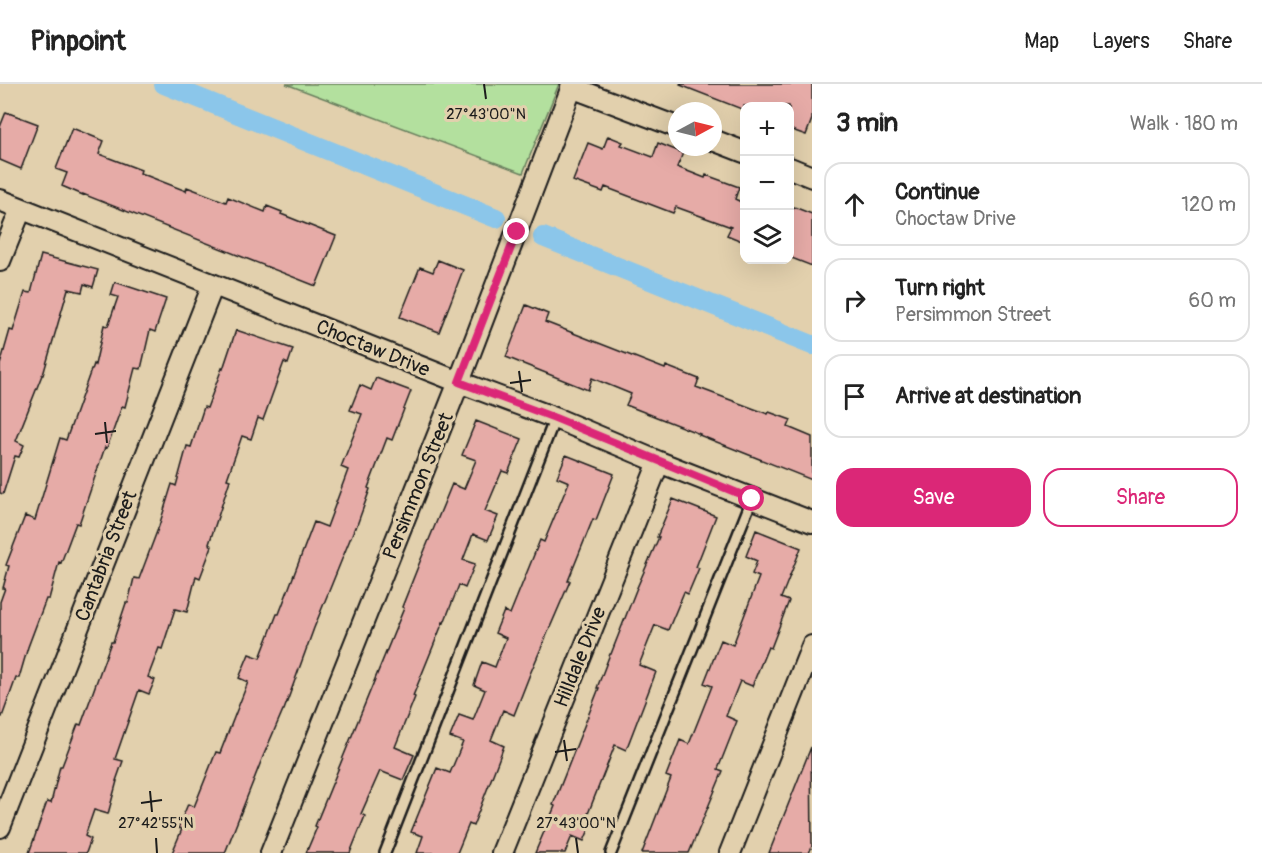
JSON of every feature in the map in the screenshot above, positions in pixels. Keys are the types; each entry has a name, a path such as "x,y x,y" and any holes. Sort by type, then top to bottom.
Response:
{"street":[{"path":"572,86 668,123"},
{"name":"Persimmon Street","path":"272,853 459,382 572,86"},
{"path":"722,143 740,150"},
{"path":"794,170 812,177"},
{"name":"Choctaw Drive","path":"0,200 555,418 812,522"},
{"path":"0,261 21,209"},
{"name":"Cantabria Street","path":"0,827 213,285"},
{"name":"Hilldale Drive","path":"502,853 659,462"},
{"path":"730,853 812,646"}],"lane":[{"path":"385,853 555,418"},
{"path":"611,853 752,499"}],"green space":[{"path":"286,84 559,84 523,173"}],"building":[{"path":"812,84 812,119 806,135 794,131 794,102 740,102 740,108 680,85"},
{"path":"6,112 38,124 21,169 0,160 0,127"},
{"path":"72,128 104,141 99,154 141,170 140,173 186,191 187,187 226,202 228,197 265,212 267,206 336,236 316,286 62,186 67,173 56,169"},
{"path":"608,136 623,142 621,145 653,157 658,143 668,147 668,156 682,156 677,167 705,178 706,175 739,187 735,199 740,202 740,240 727,235 731,227 676,207 673,213 605,187 603,192 573,181 588,143 603,149"},
{"path":"794,207 812,214 812,266 794,259"},
{"path":"41,255 98,270 93,287 84,284 82,292 68,289 43,375 16,441 24,445 19,457 15,456 3,494 0,493 0,365 10,330 13,331 25,292 31,293"},
{"path":"438,260 463,270 439,332 400,317 420,267 433,272"},
{"path":"115,282 166,299 155,332 150,330 141,369 135,368 125,407 122,406 107,448 105,447 79,524 76,523 61,563 59,562 49,599 46,599 19,678 16,678 2,717 0,716 0,602 9,566 6,565 25,516 35,520 60,438 66,440 91,370 95,365 104,325 108,326 118,297 111,295"},
{"path":"526,305 548,314 545,322 665,369 666,366 699,379 696,387 768,414 769,412 791,420 788,427 812,437 812,480 626,405 631,394 592,378 588,390 506,357"},
{"path":"236,330 293,349 288,364 284,362 263,420 258,418 251,439 242,436 209,544 212,546 200,578 196,576 187,612 175,609 162,649 159,648 148,677 155,680 149,694 139,690 115,759 123,761 108,814 94,810 85,836 91,839 86,853 29,853 47,802 51,803 60,766 62,766 78,724 81,725 126,603 128,603 134,578 139,579 172,484 176,486 187,446 191,447 204,407 207,408"},
{"path":"376,378 411,391 392,440 387,438 356,528 225,853 172,853 182,829 178,828 188,804 194,807 216,752 220,753 248,682 239,678 249,654 260,658 314,522 327,527 348,470 341,467 362,414 350,410 360,385 371,390"},
{"path":"476,421 522,439 508,473 502,471 485,511 498,516 488,540 473,534 463,560 475,564 465,588 459,585 413,696 415,697 395,747 414,755 403,780 380,771 361,814 365,816 350,853 306,853 452,484 464,489 476,460 462,455"},
{"path":"566,455 614,474 596,520 593,519 568,581 570,581 514,715 503,710 491,740 504,746 473,826 469,824 457,853 417,853 423,836 411,832 437,768 450,773 463,742 450,737 459,715 473,720 485,690 474,685 482,662 495,667 506,638 495,633 504,611 510,614 540,540 544,542 569,482 557,477"},
{"path":"673,499 716,516 696,567 699,568 688,594 684,592 668,630 655,625 639,665 656,672 626,750 615,745 584,824 590,827 584,841 572,836 565,853 535,853 555,806 553,805 610,654"},
{"path":"756,530 801,548 781,598 789,601 771,648 768,647 752,686 740,681 726,716 737,721 718,769 723,771 689,853 642,853 671,778 666,776 680,740 689,744 712,686 704,683 721,640 733,645 759,577 752,574 757,561 746,556"},
{"path":"811,747 812,846 809,853 769,853"}],"waterway":[{"path":"164,84 496,218"},
{"path":"543,237 812,345"}],"route":[{"path":"517,232 459,382 555,418 752,499"}]}
